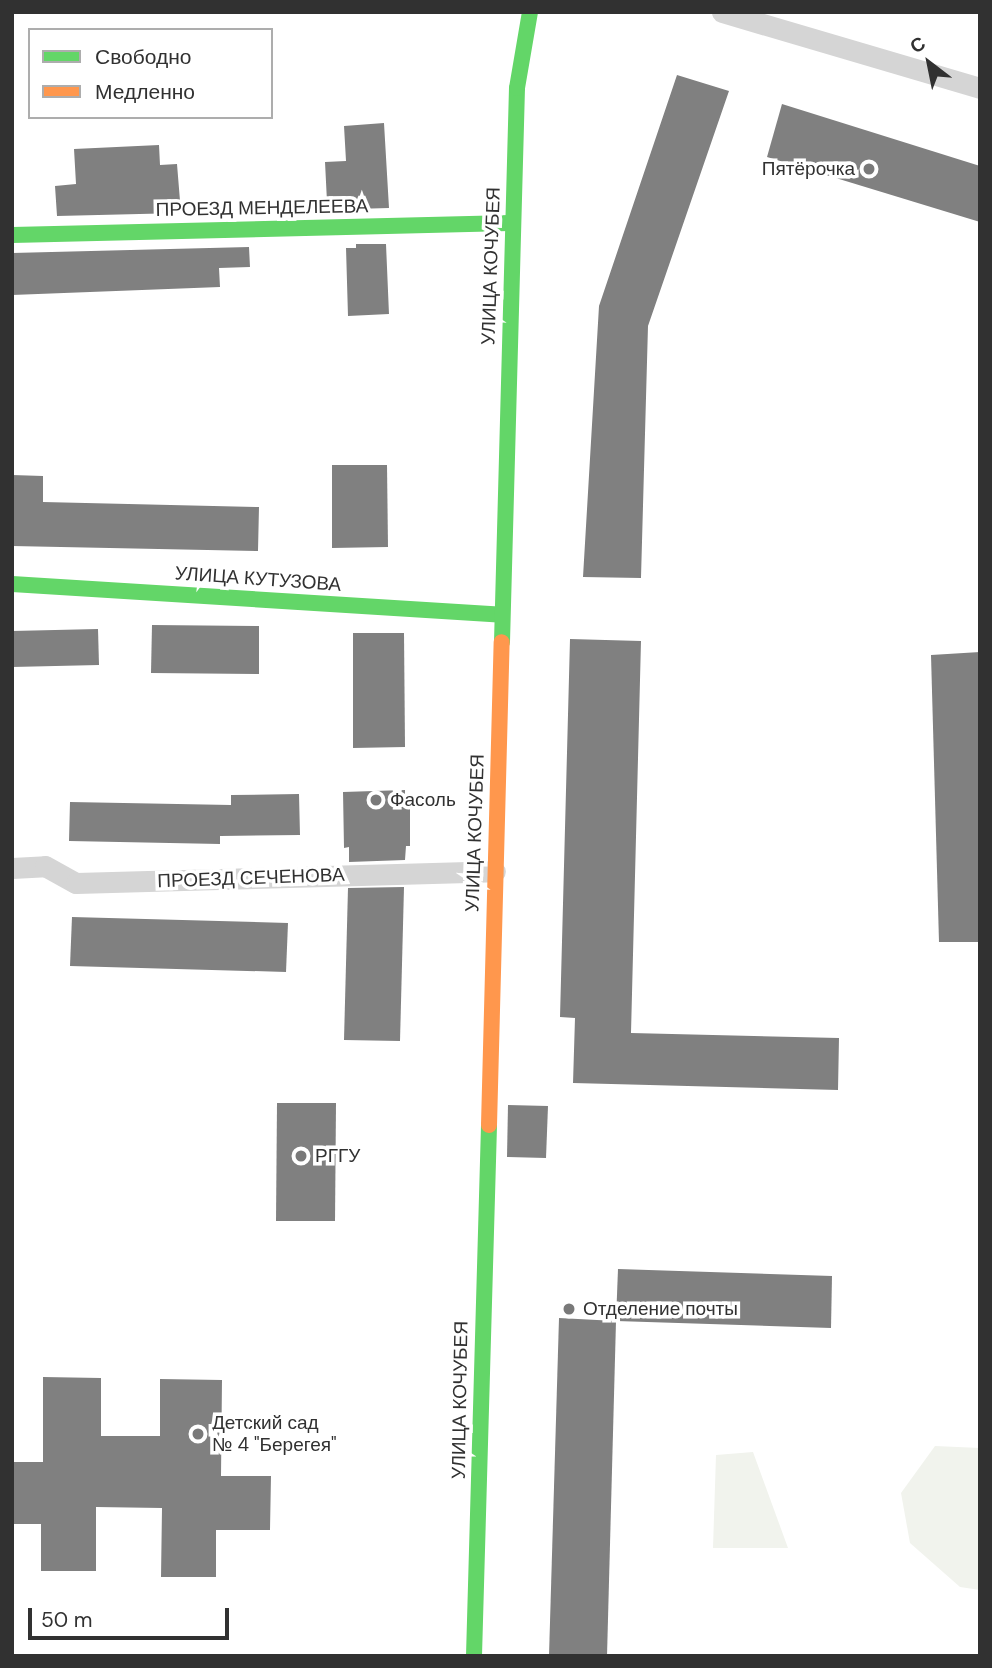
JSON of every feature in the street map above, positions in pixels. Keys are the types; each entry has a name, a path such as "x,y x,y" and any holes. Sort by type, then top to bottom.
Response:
{"main road":[{"name":"УЛИЦА КОЧУБЕЯ","path":"474,1656 517,88 530,12"},
{"name":"ПРОЕЗД МЕНДЕЛЕЕВА","path":"12,235 513,223"},
{"name":"УЛИЦА КУТУЗОВА","path":"12,584 502,615"}],"street":[{"path":"722,12 980,88"},
{"name":"ПРОЕЗД СЕЧЕНОВА","path":"12,868 45,866 76,883 495,871"}],"shaded area":[{"path":"935,1446 980,1448 980,1590 960,1587 910,1543 901,1493"},
{"path":"753,1452 788,1548 713,1548 716,1455"}],"building":[{"path":"677,75 729,91 648,326 641,578 583,577 599,306"},
{"path":"782,104 980,166 980,222 767,157"},
{"path":"384,123 389,208 354,209 354,200 327,202 325,162 346,161 344,126"},
{"path":"159,145 160,165 177,164 181,213 57,216 55,186 76,184 74,149"},
{"path":"356,244 386,244 389,314 348,316 346,248 356,248"},
{"path":"249,247 250,267 219,268 220,287 12,295 12,253"},
{"path":"332,465 387,465 388,547 332,548"},
{"path":"12,475 43,476 43,502 259,507 258,551 12,546"},
{"path":"152,625 259,626 259,674 151,673"},
{"path":"98,629 99,665 12,667 12,631"},
{"path":"353,633 404,633 405,747 353,748"},
{"path":"570,639 641,641 631,1033 839,1038 838,1090 573,1083 575,1018 560,1017"},
{"path":"980,652 980,942 939,942 931,655"},
{"path":"405,790 405,807 410,807 410,846 406,846 405,860 349,862 349,847 344,848 343,792"},
{"path":"299,794 300,835 220,836 220,844 69,841 70,802 231,805 231,795"},
{"path":"404,887 400,1041 344,1040 348,888"},
{"path":"72,917 288,923 286,972 70,966"},
{"path":"277,1103 336,1103 335,1221 276,1221"},
{"path":"508,1105 548,1106 546,1158 507,1157"},
{"path":"618,1269 832,1276 831,1328 616,1321"},
{"path":"559,1318 616,1321 607,1656 549,1656"},
{"path":"43,1377 101,1378 101,1436 160,1436 160,1379 222,1380 221,1476 271,1476 270,1530 216,1530 216,1577 161,1577 162,1508 96,1507 96,1571 41,1571 41,1524 12,1524 12,1462 43,1462"}],"traffic: fast":[{"path":"502,642 517,88 530,12"},
{"path":"12,235 513,223"},
{"path":"12,584 502,615"},
{"path":"474,1656 489,1125"}],"traffic: slow":[{"path":"489,1125 502,642"}],"place":[{"name":"Пятёрочка","path":"869,169"},
{"name":"Фасоль","path":"376,800"},
{"name":"РГГУ","path":"301,1156"},
{"name":"Отделение почты","path":"569,1309"},
{"name":"Детский сад № 4 \"Берегея\"","path":"198,1434"}]}
